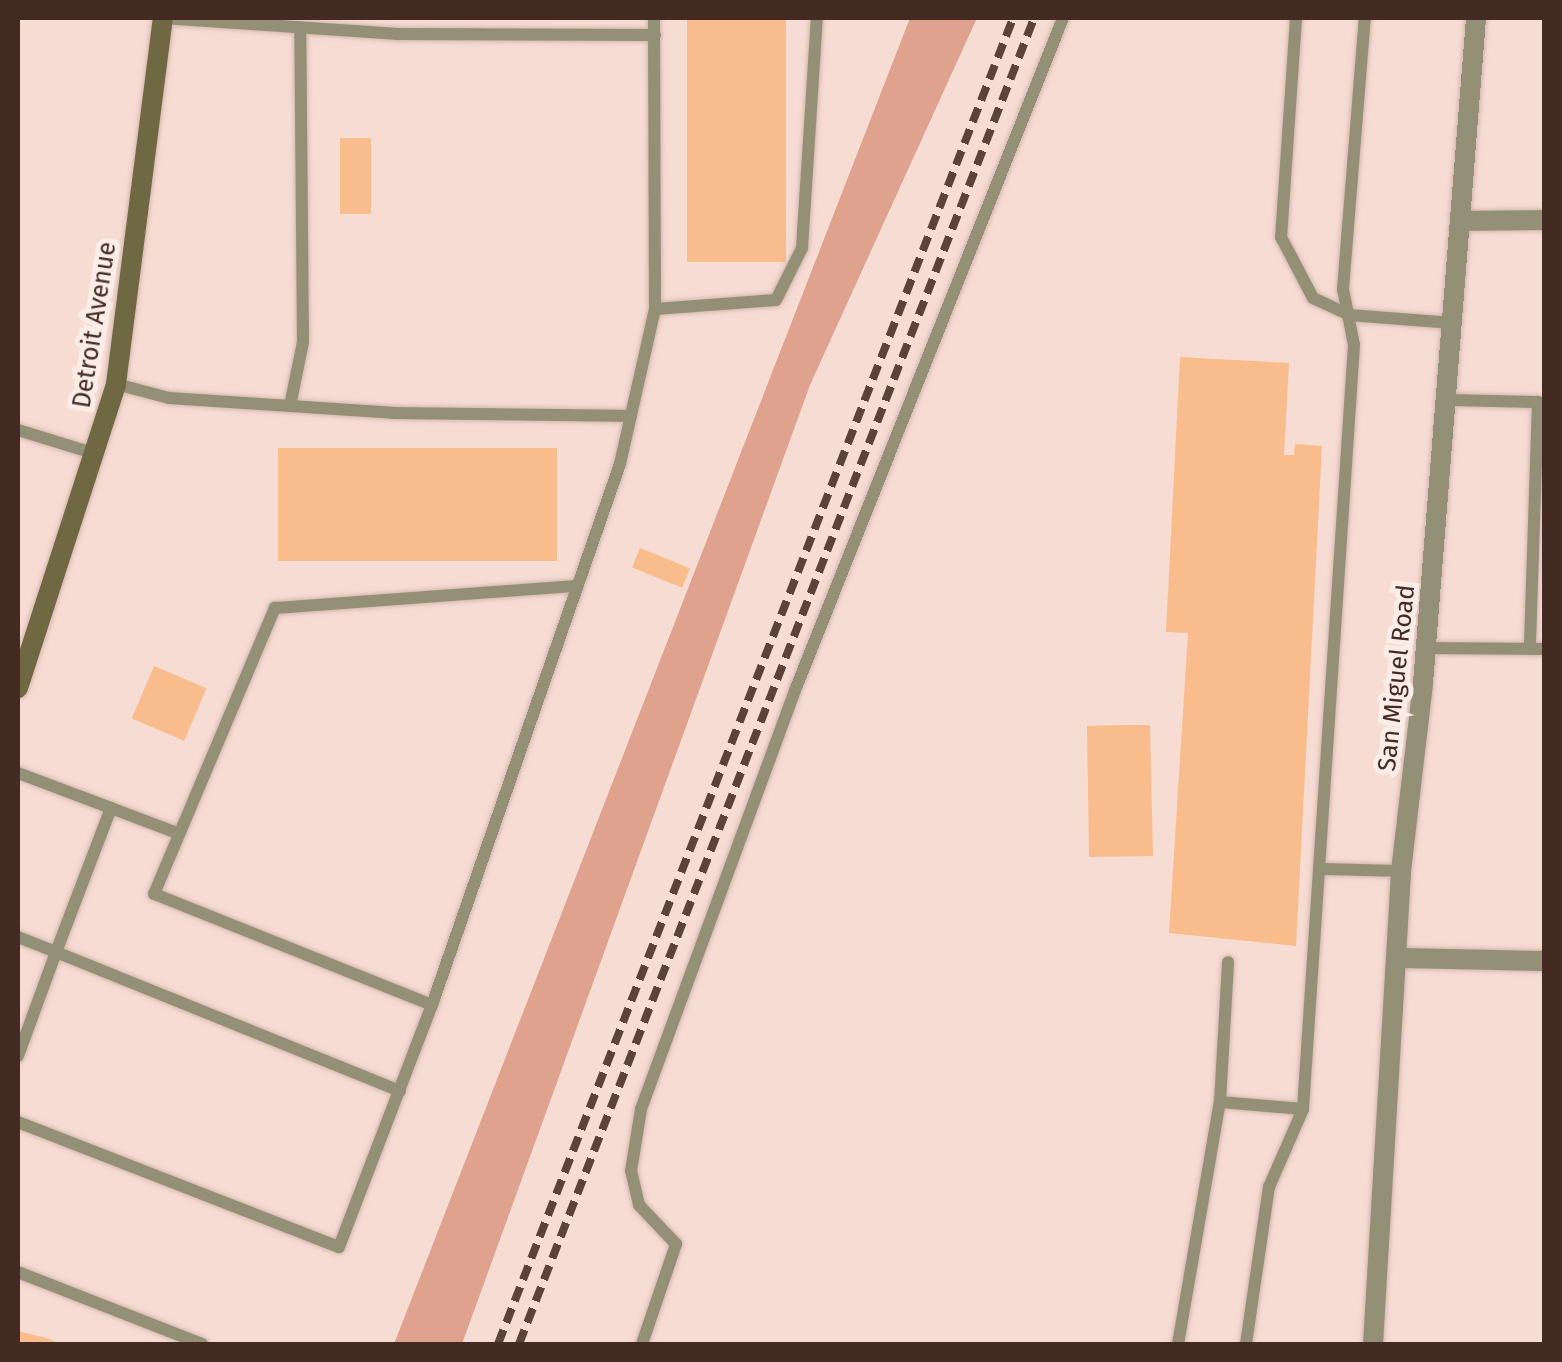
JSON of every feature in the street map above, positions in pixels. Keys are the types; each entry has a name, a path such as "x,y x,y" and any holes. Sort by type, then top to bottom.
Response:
{"street":[{"name":"Detroit Avenue","path":"18,688 116,384 163,18"},
{"name":"San Miguel Road","path":"1374,1344 1400,958 1401,871 1426,648 1476,18"},
{"path":"1462,221 1544,220"},
{"path":"1400,958 1544,961"}],"lane":[{"path":"163,18 300,28 655,35"},
{"path":"18,1122 339,1247 432,1006 631,416 655,309 654,18"},
{"path":"655,309 776,300 802,248 817,18"},
{"path":"642,1344 676,1244 640,1205 630,1171 640,1109 796,688 1063,18"},
{"path":"1296,18 1281,237 1313,298 1349,315 1454,323"},
{"path":"1246,1344 1269,1186 1303,1109 1354,345 1343,288 1366,18"},
{"path":"290,406 303,342 300,28"},
{"path":"116,384 169,398 290,406 631,416"},
{"path":"1426,648 1537,649 1538,402 1447,400"},
{"path":"18,430 96,454"},
{"path":"432,1006 154,894 274,608 576,586"},
{"path":"18,773 178,833"},
{"path":"18,1056 112,808"},
{"path":"1320,869 1401,871"},
{"path":"18,937 400,1091"},
{"path":"1178,1344 1220,1102 1228,962"},
{"path":"1220,1102 1303,1109"},
{"path":"18,1272 202,1344"}],"shaded area":[{"path":"910,18 977,18 810,385 462,1344 394,1344"}],"building":[{"path":"687,18 786,18 786,262 687,262"},
{"path":"340,138 371,138 371,214 340,214"},
{"path":"1180,357 1289,363 1284,455 1294,455 1295,444 1322,446 1296,946 1169,933 1188,633 1166,632"},
{"path":"278,448 557,448 557,561 278,561"},
{"path":"640,548 690,568 682,588 632,567"},
{"path":"154,666 206,688 184,741 132,718"},
{"path":"1150,725 1153,856 1089,857 1087,726"},
{"path":"18,1331 46,1338 61,1344 18,1344"}],"railway":[{"path":"498,1344 1013,18"},
{"path":"519,1344 1034,18"}]}
